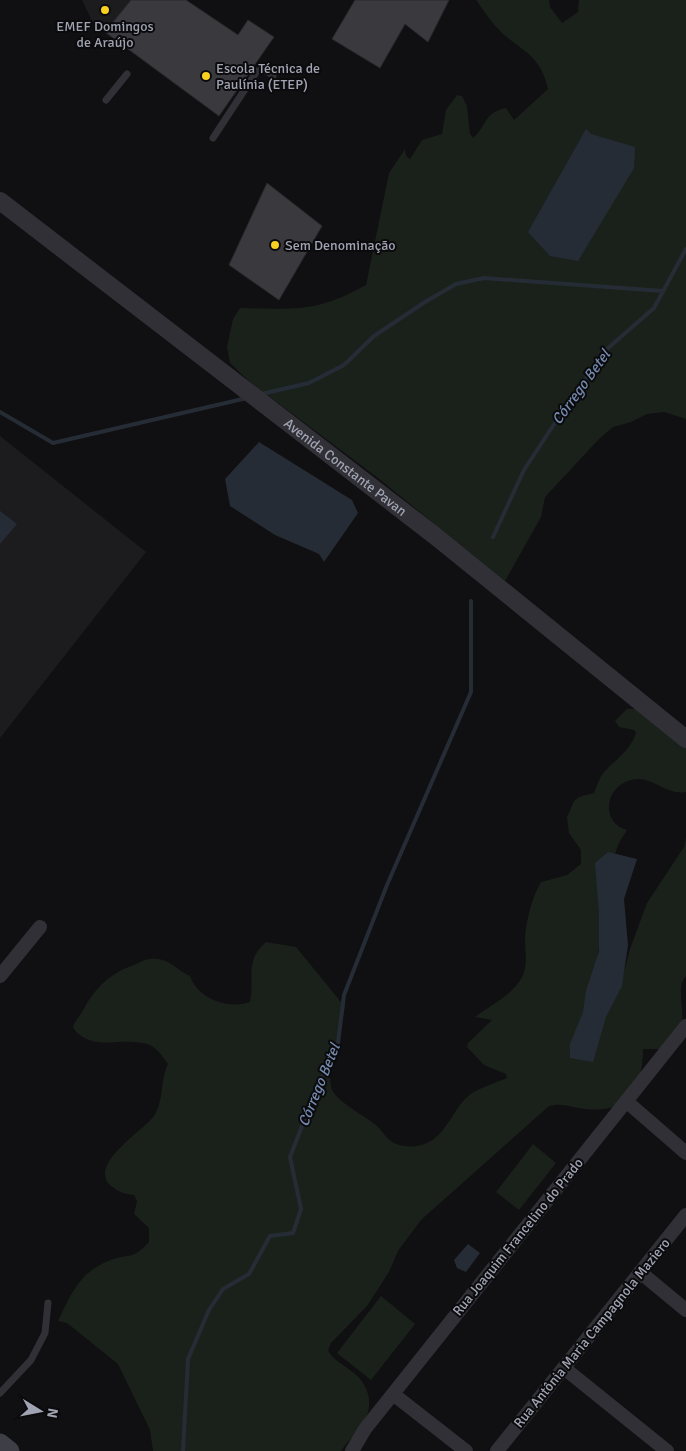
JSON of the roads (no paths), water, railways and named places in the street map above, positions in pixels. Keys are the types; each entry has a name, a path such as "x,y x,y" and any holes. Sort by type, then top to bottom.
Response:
{"main road":[{"path":"0,1443 10,1451"}],"street":[{"name":"Avenida Constante Pavan","path":"0,201 434,535 686,739"},
{"path":"0,976 40,927"},
{"name":"Rua Joaquim Francelino do Prado","path":"352,1451 365,1429 686,1026"},
{"path":"626,1101 686,1153"},
{"name":"Rua Antônia Maria Campagnola Maziero","path":"498,1451 686,1215"},
{"path":"640,1272 686,1310"},
{"path":"564,1368 667,1451"},
{"path":"393,1394 466,1451"}],"lane":[{"path":"213,138 257,71 263,70 273,76 272,87"},
{"path":"106,100 127,74"},
{"path":"0,1393 30,1360 42,1340 45,1333 48,1304"}],"waterway":[{"name":"Córrego Betel","path":"493,537 524,470 566,406 607,349 654,308 686,249"},
{"path":"261,394 309,383 344,365 374,336 456,284 484,278 663,291"},
{"path":"0,412 53,443 247,398"},
{"name":"Córrego Betel","path":"183,1451 188,1359 209,1310 223,1289 249,1274 270,1236 293,1233 301,1209 290,1157 318,1085 338,1043 344,995 387,885 471,692 471,601"}],"place":[{"name":"EMEF Domingos de Araújo","path":"105,10"},
{"name":"Escola Técnica de Paulínia (ETEP)","path":"206,76"},
{"name":"Sem Denominação","path":"275,245"}]}
